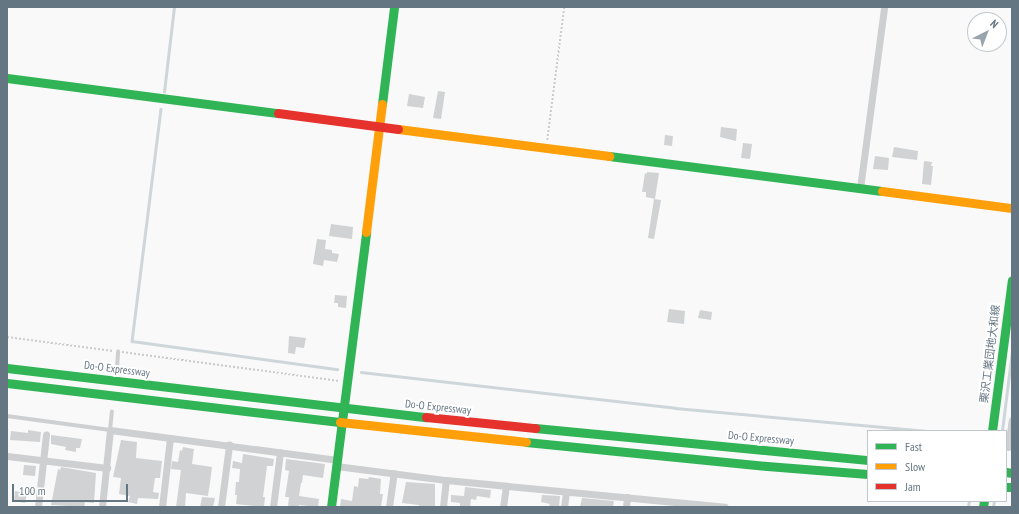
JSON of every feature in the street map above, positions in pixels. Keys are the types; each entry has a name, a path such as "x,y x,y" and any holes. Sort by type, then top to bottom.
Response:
{"main road":[{"path":"331,507 394,7"},
{"path":"7,78 1012,208"},
{"name":"栗沢工業団地大和線","path":"992,430 1012,280"},
{"name":"Do-O Expressway","path":"7,368 372,412 867,460"},
{"path":"7,383 370,426 867,474"}],"street":[{"path":"860,188 884,7"},
{"path":"1009,448 1012,420"},
{"path":"102,507 110,430 280,452 394,473 446,480 627,497 683,505 725,507"},
{"path":"38,507 46,434"},
{"path":"162,507 170,438"},
{"path":"221,507 228,445"},
{"path":"273,507 280,452"},
{"path":"7,456 107,468"},
{"path":"389,507 394,473"},
{"path":"443,507 446,480"},
{"path":"503,507 506,486"},
{"path":"564,507 566,492"},
{"path":"626,507 627,497"}],"lane":[{"path":"117,368 118,352"},
{"path":"7,416 110,430 112,412"}],"path":[{"path":"546,148 564,7"},
{"path":"7,337 347,382"}],"building":[{"path":"438,91 445,92 441,119 433,118"},
{"path":"409,94 425,97 423,108 407,106"},
{"path":"721,127 737,129 736,141 720,137"},
{"path":"665,135 673,136 672,146 664,145"},
{"path":"743,143 752,144 750,159 741,158"},
{"path":"894,147 918,151 917,160 892,157"},
{"path":"875,156 889,158 888,170 873,169"},
{"path":"924,161 932,162 931,185 922,184"},
{"path":"647,172 659,173 655,199 646,197 646,192 642,192 645,173 647,174"},
{"path":"654,199 661,200 654,239 648,238"},
{"path":"331,224 353,227 352,239 329,236"},
{"path":"317,239 326,240 325,249 332,250 332,253 339,254 337,262 324,260 323,266 313,264"},
{"path":"335,295 347,296 346,308 338,307 338,303 334,303"},
{"path":"669,309 685,311 684,324 667,322"},
{"path":"700,310 712,312 711,320 698,318"},
{"path":"289,336 306,338 304,348 296,347 295,354 288,353"},
{"path":"28,430 41,432 40,442 10,440 11,431 28,433"},
{"path":"51,435 82,439 80,448 76,448 76,452 65,450 66,447 51,444"},
{"path":"121,440 137,442 136,458 162,461 160,478 155,478 153,492 159,493 158,499 138,498 137,504 128,502 130,496 119,494 121,478 113,477"},
{"path":"183,447 194,449 192,464 212,467 208,496 186,493 185,507 176,507 181,470 171,469 172,461 178,462 180,450 182,451"},
{"path":"243,454 274,459 273,466 267,466 263,497 265,497 264,507 236,504 236,482 239,482 240,469 232,468 233,461 242,463"},
{"path":"286,459 325,464 323,478 303,475 301,483 299,496 319,499 318,507 299,505 299,507 288,507 289,497 285,497 289,471 285,470"},
{"path":"24,465 36,466 35,476 23,475"},
{"path":"61,467 96,473 94,503 85,502 84,507 51,505 58,469 60,470"},
{"path":"369,477 381,479 380,494 383,494 381,507 340,507 341,499 352,501 354,486 358,487 359,478 368,479"},
{"path":"406,482 435,484 435,507 402,503"},
{"path":"465,487 491,490 490,498 477,496 476,500 471,499 470,507 460,507 460,503 451,502 451,495 464,496"},
{"path":"15,491 27,493 25,503 14,501"},
{"path":"542,495 560,496 559,507 549,506 550,504 541,502"},
{"path":"202,497 215,498 213,507 200,507"},
{"path":"582,498 614,501 613,507 580,507"}],"waterway":[{"path":"164,92 174,7"},
{"path":"161,109 132,341 337,369"},
{"path":"1002,430 1012,351"},
{"path":"361,372 675,408 916,430"},
{"path":"968,507 969,502"},
{"path":"993,507 994,502"}],"traffic: fast":[{"path":"382,104 394,7"},
{"path":"7,78 278,113"},
{"path":"609,156 882,191"},
{"path":"331,507 366,232"},
{"path":"992,430 1012,280"},
{"path":"7,368 426,417"},
{"path":"7,383 340,422"},
{"path":"535,428 867,460"},
{"path":"526,442 767,466 867,474"},
{"path":"1007,472 1012,473"},
{"path":"1007,487 1012,487"},
{"path":"983,507 984,502"}],"traffic: slow":[{"path":"366,232 382,104"},
{"path":"398,129 609,156"},
{"path":"882,191 1012,208"},
{"path":"340,422 526,442"}],"traffic: jam":[{"path":"278,113 398,129"},
{"path":"426,417 535,428"}]}
